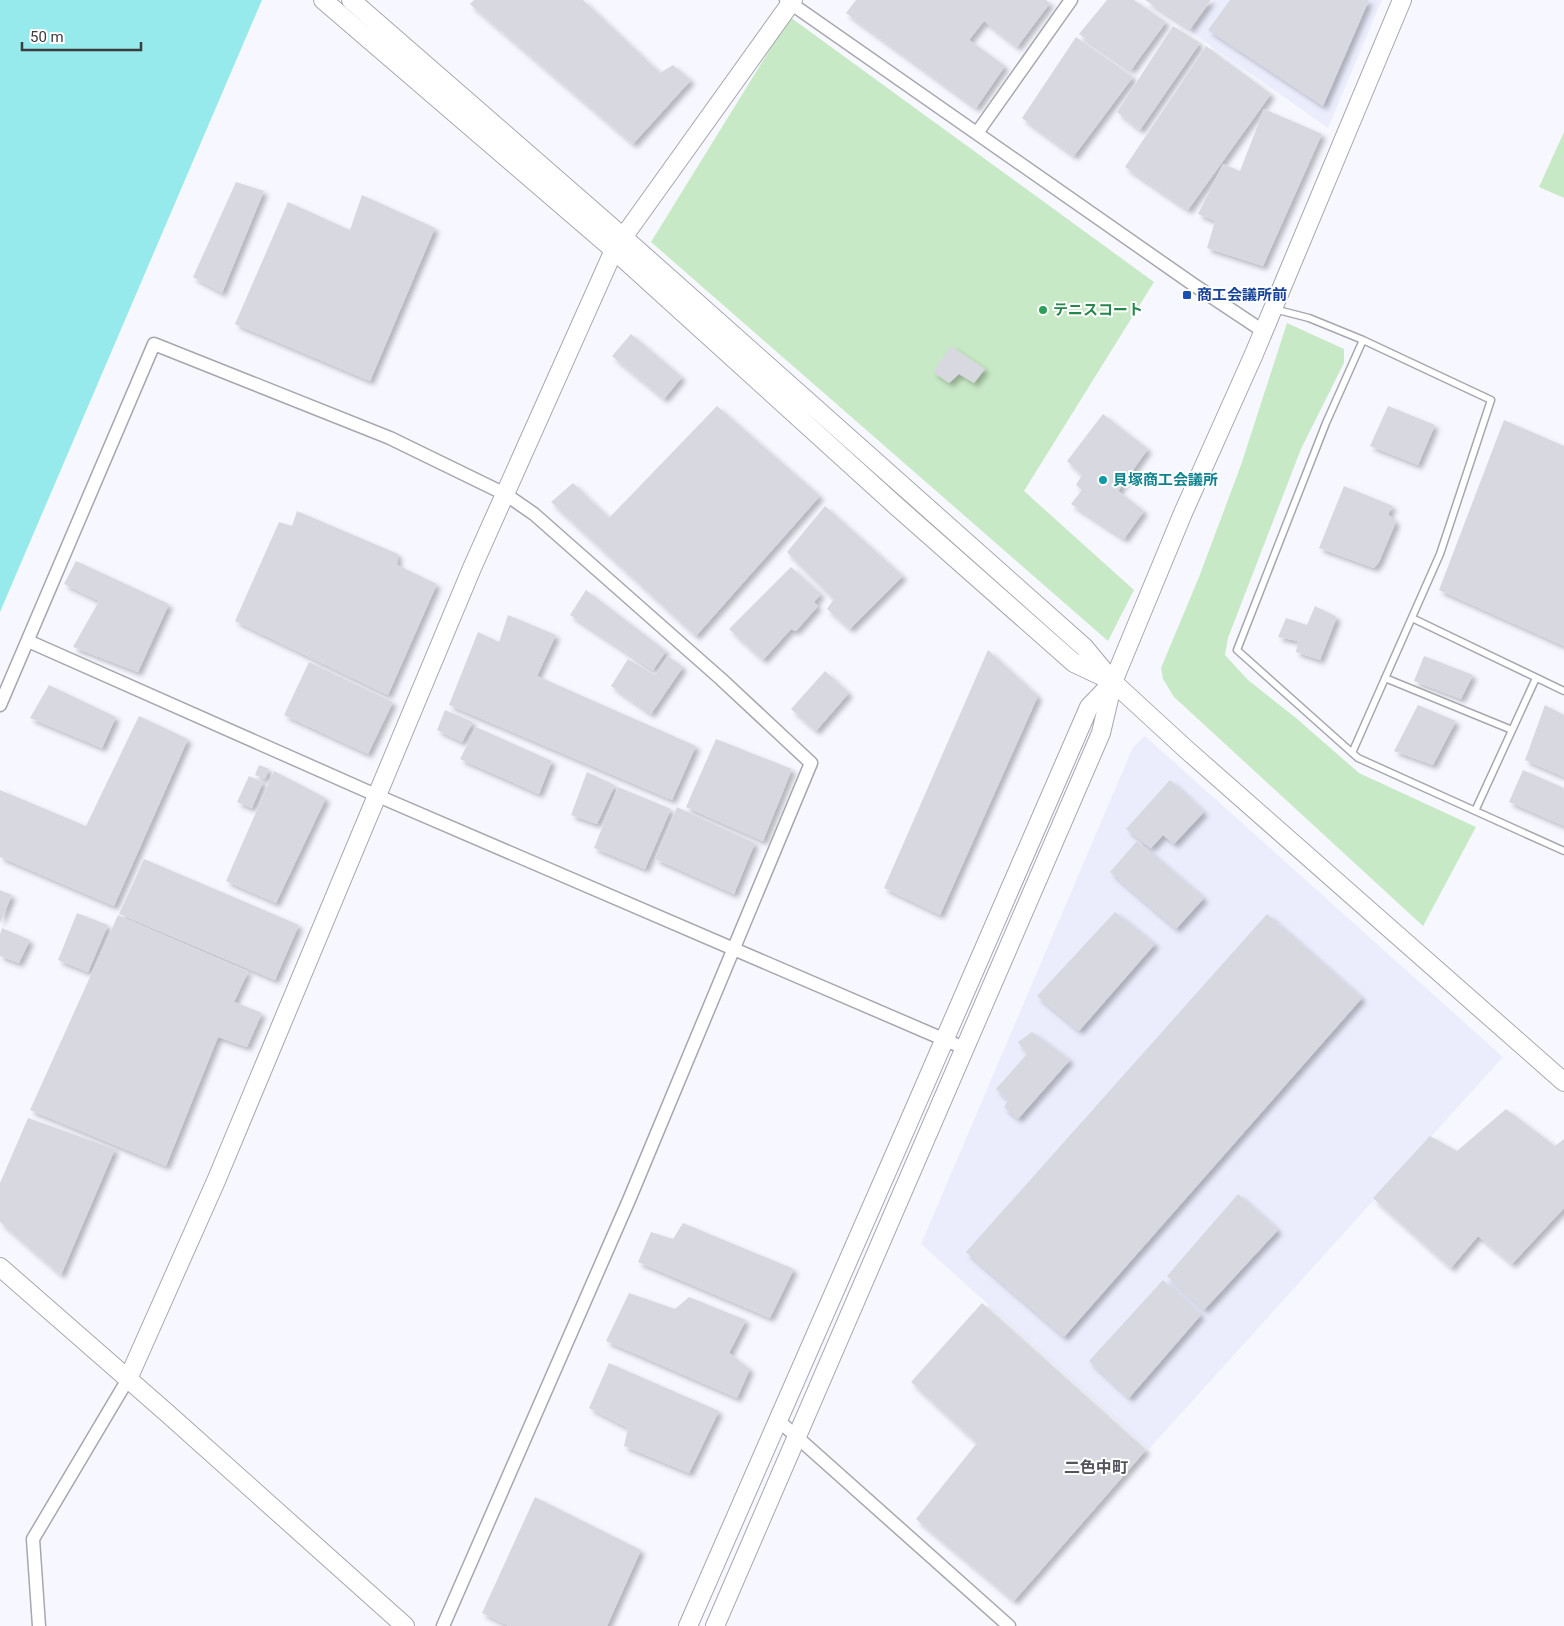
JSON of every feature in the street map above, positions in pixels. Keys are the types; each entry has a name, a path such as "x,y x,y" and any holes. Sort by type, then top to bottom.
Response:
{"street":[{"path":"323,0 618,243"},
{"path":"351,0 618,243 894,504 1074,663 1113,682 1187,750 1564,1082"},
{"path":"977,133 1071,0"},
{"path":"715,1626 1101,733 1113,682 1183,513 1273,309 1402,0"},
{"path":"39,1626 34,1539 128,1380 216,1181 472,568 618,243 789,1 1194,285 1263,331"},
{"path":"0,705 154,344 390,438 506,494 534,514 714,672 811,763 629,1200 443,1626"},
{"path":"28,641 378,796 964,1048"},
{"path":"688,1626 1088,707 1113,682"},
{"path":"0,1267 405,1626"},
{"path":"779,1420 1009,1626"}],"lane":[{"path":"1273,309 1309,318 1362,340 1491,400 1440,554 1352,753"},
{"path":"1362,340 1326,423 1237,650 1358,758 1564,851"},
{"path":"1412,618 1564,691"},
{"path":"1385,678 1512,730"},
{"path":"1475,811 1536,678"}],"shaded area":[{"path":"1213,0 1382,0 1328,128 1191,32"},
{"path":"1145,736 1503,1057 1149,1449 921,1244 1133,747"}],"green space":[{"path":"790,17 1154,282 1024,491 1134,590 1108,641 651,242"},
{"path":"1564,132 1564,198 1539,187"},
{"path":"1287,323 1344,349 1344,363 1301,449 1228,638 1225,655 1248,680 1296,718 1359,773 1476,827 1423,926 1174,697 1163,679 1161,668 1199,577 1241,465"}],"water":[{"path":"0,0 262,0 0,612"}],"building":[{"path":"474,0 583,0 660,73 673,65 691,80 633,144 470,4"},
{"path":"856,0 1046,0 1050,3 1017,47 984,21 969,40 1005,66 976,108 846,13"},
{"path":"1107,0 1134,0 1166,22 1131,70 1079,34"},
{"path":"1145,0 1211,0 1190,29"},
{"path":"1230,0 1369,0 1323,106 1208,30"},
{"path":"1173,26 1200,43 1140,130 1117,112"},
{"path":"1076,37 1133,77 1074,156 1022,118"},
{"path":"1206,46 1271,94 1188,210 1125,167"},
{"path":"1264,109 1322,134 1263,266 1207,248 1215,221 1198,214 1223,164 1240,171"},
{"path":"236,182 264,191 222,293 193,277"},
{"path":"362,195 435,228 370,381 235,324 288,202 350,230"},
{"path":"631,334 682,377 664,399 612,356"},
{"path":"951,346 985,369 974,383 959,374 949,383 933,372"},
{"path":"717,406 820,496 696,636 551,502 573,483 609,518"},
{"path":"1388,406 1435,425 1418,465 1370,446"},
{"name":"貝塚商工会議所","path":"1103,414 1148,449 1118,491 1144,511 1124,539 1071,504 1082,490 1076,485 1082,475 1067,461"},
{"path":"1504,420 1564,446 1564,646 1439,590"},
{"path":"1344,486 1393,506 1388,514 1396,522 1379,562 1374,568 1319,548"},
{"path":"825,506 903,576 850,629 827,609 834,599 787,552"},
{"path":"297,511 398,554 397,565 437,584 388,695 235,621 279,522 292,526"},
{"path":"76,561 169,604 138,672 73,647 99,601 64,584"},
{"path":"791,567 821,594 814,602 818,606 796,631 791,629 763,660 729,629"},
{"path":"586,590 666,651 653,670 570,615"},
{"path":"1315,606 1337,617 1320,660 1296,652 1298,641 1278,637 1286,618 1307,625"},
{"path":"508,615 556,635 537,676 696,746 672,800 449,705 478,632 499,642"},
{"path":"988,650 1038,696 940,915 884,888"},
{"path":"668,656 683,667 651,714 611,686 628,659 655,675"},
{"path":"1424,656 1473,675 1461,699 1414,681"},
{"path":"309,662 393,702 368,754 284,715"},
{"path":"825,671 849,693 816,731 791,709"},
{"path":"49,685 116,717 102,748 30,718"},
{"path":"1418,705 1456,721 1433,765 1394,751"},
{"path":"1545,705 1564,715 1564,777 1525,760"},
{"path":"445,710 473,722 462,742 437,730"},
{"path":"139,716 188,739 114,906 0,857 0,790 86,826"},
{"path":"476,727 552,761 539,794 460,759"},
{"path":"716,739 792,769 763,841 686,807"},
{"path":"259,765 269,769 265,779 255,775"},
{"path":"1523,770 1564,788 1564,826 1509,802"},
{"path":"274,771 326,798 276,903 226,881"},
{"path":"587,772 615,785 597,824 571,815"},
{"path":"249,776 263,782 252,808 237,802"},
{"path":"1170,780 1204,812 1174,844 1163,835 1151,848 1126,829"},
{"path":"618,787 671,809 645,869 594,848"},
{"path":"677,807 755,843 734,894 655,859"},
{"path":"1137,841 1204,898 1176,929 1110,872"},
{"path":"144,859 299,925 275,980 119,914"},
{"path":"0,890 12,895 0,923"},
{"path":"1115,912 1155,944 1079,1031 1037,996"},
{"path":"77,913 108,925 88,972 58,960"},
{"path":"1267,914 1362,998 1064,1337 966,1252"},
{"path":"118,915 248,972 234,1002 262,1013 247,1047 218,1037 166,1166 30,1110"},
{"path":"2,928 30,940 19,963 0,956 0,934"},
{"path":"1032,1032 1070,1060 1018,1119 1004,1107 1008,1100 996,1089 1027,1054 1018,1042"},
{"path":"1506,1109 1555,1146 1564,1139 1564,1208 1512,1264 1478,1236 1451,1268 1373,1198 1430,1136 1457,1151"},
{"path":"28,1118 115,1149 61,1275 0,1222 0,1183"},
{"path":"1238,1194 1278,1230 1204,1310 1167,1276"},
{"path":"683,1223 794,1269 770,1318 638,1262 651,1232 673,1239"},
{"path":"1163,1280 1201,1315 1129,1398 1089,1361"},
{"path":"629,1293 675,1309 689,1297 746,1320 729,1353 750,1369 737,1398 606,1341"},
{"path":"982,1303 1146,1450 1014,1601 916,1519 977,1443 911,1382"},
{"path":"609,1363 719,1411 689,1473 624,1446 628,1428 589,1408"},
{"path":"535,1497 641,1550 607,1626 509,1626 482,1613"}],"place":[{"name":"商工会議所前","path":"1187,295"},
{"name":"テニスコート","path":"1043,310"},
{"name":"貝塚商工会議所","path":"1103,480"}],"district":[{"name":"二色中町","path":"1096,1467"}]}
